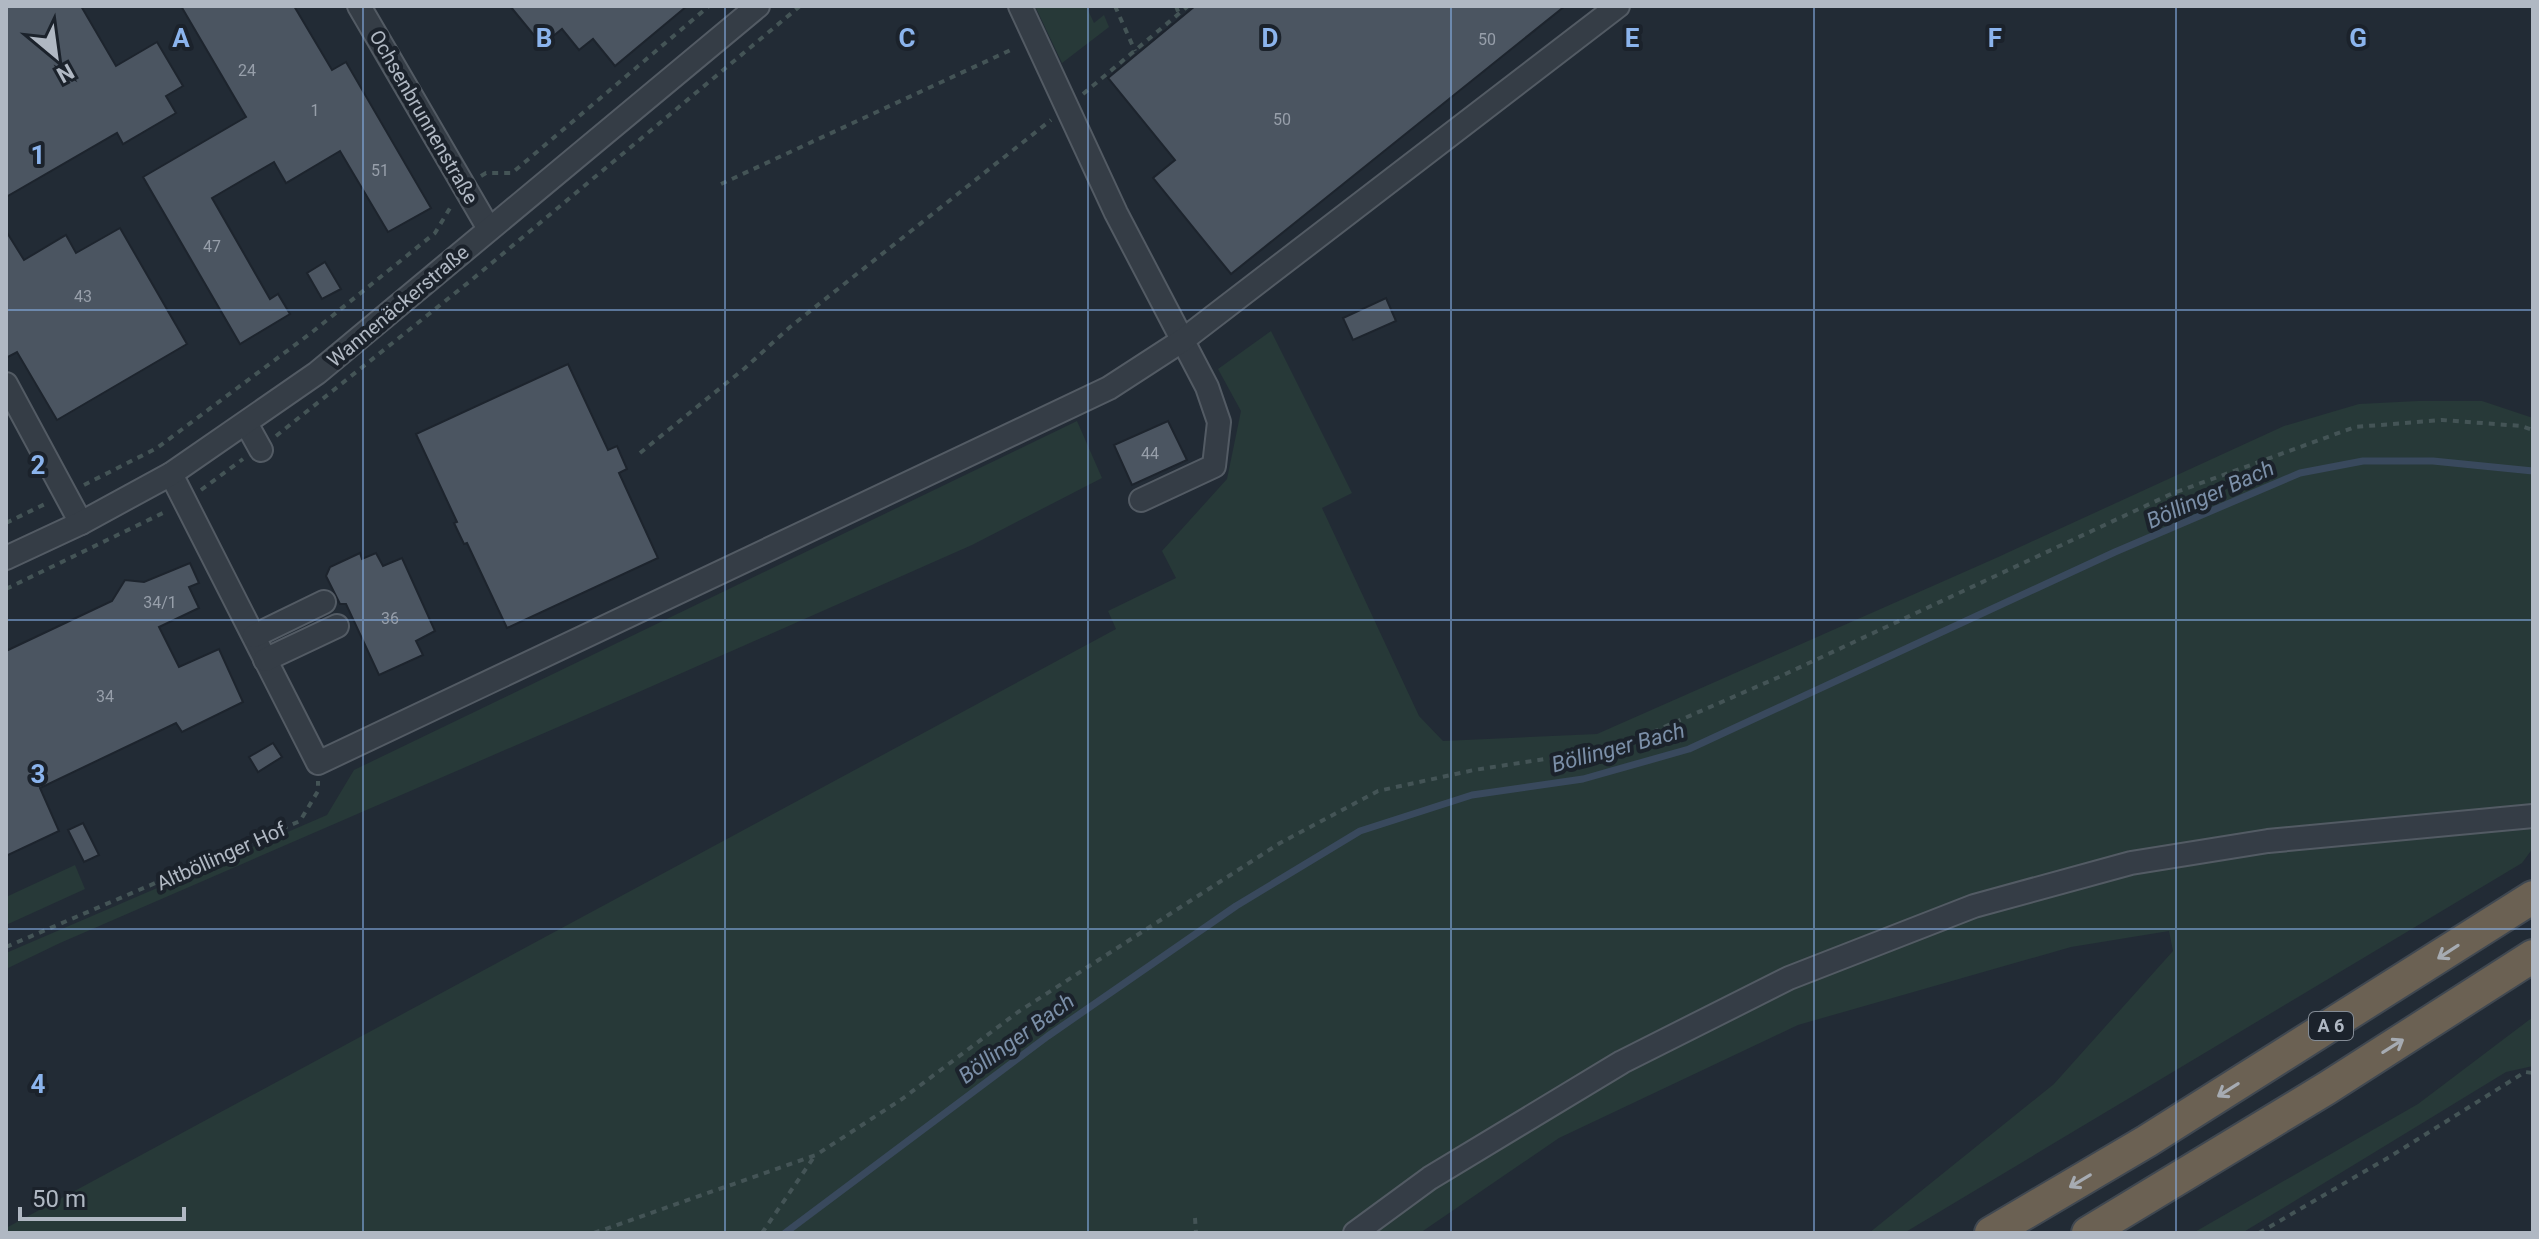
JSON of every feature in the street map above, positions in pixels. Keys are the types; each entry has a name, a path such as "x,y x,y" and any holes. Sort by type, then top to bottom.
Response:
{"highway":[{"name":"A 6","path":"1991,1233 2160,1133 2523,904"},
{"name":"A 6","path":"2088,1233 2327,1088 2533,956"}],"street":[{"name":"Ochsenbrunnenstraße","path":"359,6 489,229"},
{"name":"Wannenäckerstraße","path":"6,558 81,523 171,474 317,373 758,6"},
{"path":"1020,6 1116,213 1207,387 1219,422 1214,466 1141,500"},
{"path":"171,474 318,763 1109,388 1183,340 1618,6"},
{"path":"6,384 81,523"},
{"path":"246,423 261,450"},
{"path":"254,636 324,602"},
{"path":"265,660 337,626"},
{"path":"1355,1233 1430,1178 1622,1062 1789,978 1974,906 2131,863 2268,841 2533,816"}],"path":[{"path":"6,523 157,448 311,333 435,233 466,187 486,173 512,173 709,6"},
{"path":"1115,6 1135,51"},
{"path":"1176,6 1179,14"},
{"path":"640,453 745,368 790,327 1067,107 1188,6"},
{"path":"721,184 1035,38"},
{"path":"594,1233 816,1155 902,1099 1018,1012 1280,843 1378,791 1474,770 1616,748 1779,677 2171,494 2355,427 2442,420 2521,426 2533,430"},
{"name":"Altböllinger Hof","path":"6,947 300,821 318,791 318,763"},
{"path":"2259,1233 2391,1156 2525,1072 2533,1073"},
{"path":"762,1233 816,1155"},
{"path":"1195,1218 1196,1233"}],"shaded area":[{"path":"1035,6 1086,6 1094,23 1104,15 1109,27 1062,63"},
{"path":"1271,331 1352,493 1322,508 1419,716 1443,741 1597,734 1996,558 2284,426 2359,404 2418,401 2482,401 2533,418 2533,848 2522,863 1904,1233 1869,1233 2054,1084 2173,951 2169,931 2071,947 1798,1025 1559,1138 1420,1233 6,1233 6,1228 1116,629 1108,611 1176,578 1162,551 1227,479 1241,411 1218,369"},
{"path":"1077,421 1102,478 972,545 6,969 6,953 327,815 354,770"},
{"path":"75,865 85,889 6,925 6,897"},
{"path":"2533,1017 2533,1066 2506,1072 2242,1233 2193,1233 2418,1104"}],"building":[{"path":"6,6 81,6 116,66 157,42 183,86 166,96 176,113 123,144 117,133 6,197"},
{"path":"181,6 294,6 332,70 346,62 431,208 388,232 340,151 286,183 274,162 212,198 270,299 278,294 290,314 240,344 143,177 246,117"},
{"path":"510,6 687,6 615,66 593,39 579,50 562,29 542,45"},
{"path":"1195,6 1565,6 1231,274 1153,178 1175,160 1108,78"},
{"path":"120,228 187,344 57,420 17,352 6,358 6,231 24,260 66,235 76,253"},
{"path":"325,262 341,289 322,299 307,273"},
{"path":"1386,298 1396,321 1353,340 1343,318"},
{"path":"568,364 608,450 617,446 627,469 619,473 658,558 507,628 467,543 464,544 454,523 457,522 416,434"},
{"path":"1168,421 1187,460 1132,485 1114,445"},
{"path":"360,553 362,559 376,553 383,566 402,558 435,631 416,641 423,655 379,675 346,604 340,604 326,576 330,567"},
{"path":"190,563 199,583 189,587 199,608 159,627 179,667 219,649 243,702 182,732 176,723 40,788 59,831 6,856 6,651 112,601 125,580 144,582"},
{"path":"273,743 282,757 258,772 249,757"},
{"path":"83,823 99,855 84,862 68,830"}],"waterway":[{"name":"Böllinger Bach","path":"785,1233 1048,1036 1236,906 1360,831 1472,795 1583,779 1689,749 2115,552 2300,473 2363,461 2433,461 2533,471"}]}
